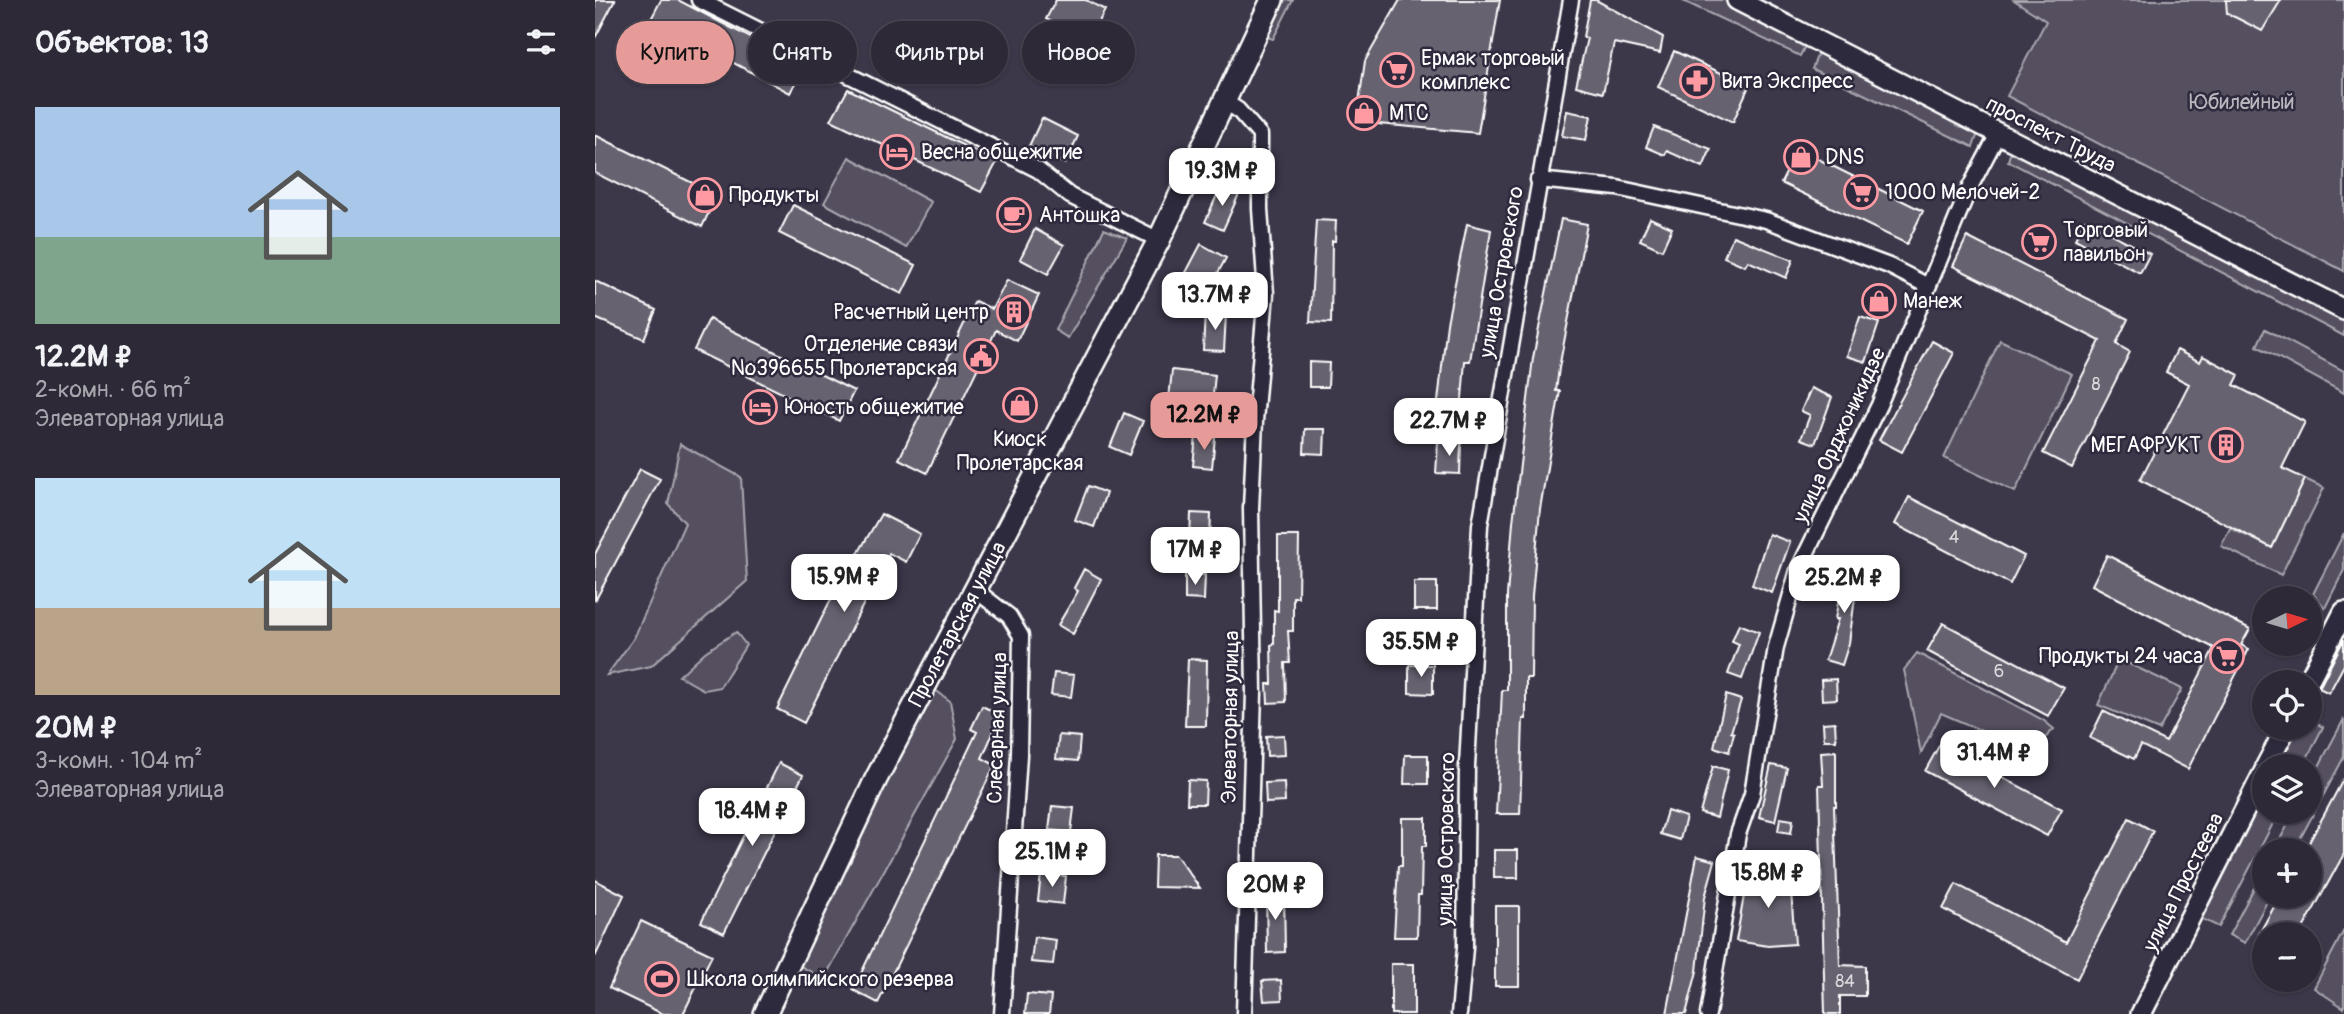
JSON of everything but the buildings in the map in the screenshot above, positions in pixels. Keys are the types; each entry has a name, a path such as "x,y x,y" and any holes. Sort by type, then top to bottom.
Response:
{"main road":[{"name":"Пролетарская улица","path":"765,1014 876,779 1159,240 1272,0"}],"street":[{"path":"699,0 1038,170 1070,196 1159,240"},
{"name":"улица Островского","path":"1459,1014 1465,948 1467,766 1480,525 1571,0"},
{"name":"проспект Труда","path":"1737,0 2344,310"},
{"name":"Элеваторная улица","path":"1224,101 1238,110 1260,135 1260,209 1266,295 1255,421 1251,508 1254,693 1244,1014"},
{"name":"улица Орджоникидзе","path":"1708,1014 1738,834 1752,794 1776,647 1798,570 1879,405 1969,189 1999,132"},
{"path":"1538,180 1617,188 1766,220 1888,266 1928,286"},
{"name":"Слесарная улица","path":"974,589 1009,616 1021,636 1019,755 1002,1014"},
{"path":"2314,670 2344,612"},
{"name":"улица Простеева","path":"2141,1014 2252,794"}],"green space":[{"path":"1279,0 1293,0 1273,39 1261,35"},
{"path":"1681,0 1726,0 1808,40 1800,56"},
{"name":"Юбилейный","path":"2014,0 2344,0 2344,271 2007,96 2046,21"},
{"path":"1818,53 1978,133 1973,147 1812,69"},
{"path":"2012,147 2344,320 2344,336 2008,161"},
{"path":"849,157 931,202 906,248 824,203"},
{"path":"1104,229 1127,238 1068,338 1055,330"},
{"path":"2265,329 2344,371 2344,393 2257,346"},
{"path":"2000,340 2072,374 2015,492 1944,458"},
{"path":"680,444 741,477 747,581 651,666 607,675 634,638 685,523 668,504"},
{"path":"2305,479 2324,488 2281,575 2221,546 2230,528 2272,548"},
{"path":"2344,533 2344,570 2325,608 2322,604 2322,586 2317,586"},
{"path":"736,632 746,645 720,687 704,690 679,676 705,652"},
{"path":"1917,653 2043,720 2054,729 2031,752 1941,713 1921,753 1904,670"},
{"path":"2119,659 2182,689 2159,730 2098,705"},
{"path":"930,686 950,701 957,739 824,979 800,966"},
{"path":"2344,719 2344,757 2322,798 2322,760"},
{"path":"2288,740 2316,740 2309,754 2281,754"},
{"path":"2252,812 2252,824 2273,824 2265,838 2252,838 2252,864 2219,927 2200,918"},
{"path":"2288,824 2308,824 2300,838 2281,838"},
{"path":"2252,892 2252,908 2264,908 2256,922 2252,922 2252,930 2245,943 2229,935"},
{"path":"2344,930 2344,1008 2320,992 2322,973"}],"place":[{"name":"Ермак торговый комплекс","path":"1397,70"},
{"name":"Вита Экспресс","path":"1697,81"},
{"name":"МТС","path":"1364,113"},
{"name":"Весна общежитие","path":"897,152"},
{"name":"DNS","path":"1801,157"},
{"name":"1000 Мелочей-2","path":"1861,192"},
{"name":"Продукты","path":"705,195"},
{"name":"Антошка","path":"1014,215"},
{"name":"Торговый павильон","path":"2039,242"},
{"name":"Манеж","path":"1879,301"},
{"name":"Расчетный центр","path":"1014,312"},
{"name":"Отделение связи №396655 Пролетарская","path":"981,356"},
{"name":"Киоск Пролетарская","path":"1020,405"},
{"name":"Юность общежитие","path":"760,407"},
{"name":"МЕГАФРУКТ","path":"2226,445"},
{"name":"Продукты 24 часа","path":"2227,656"},
{"name":"Школа олимпийского резерва","path":"662,979"}]}
